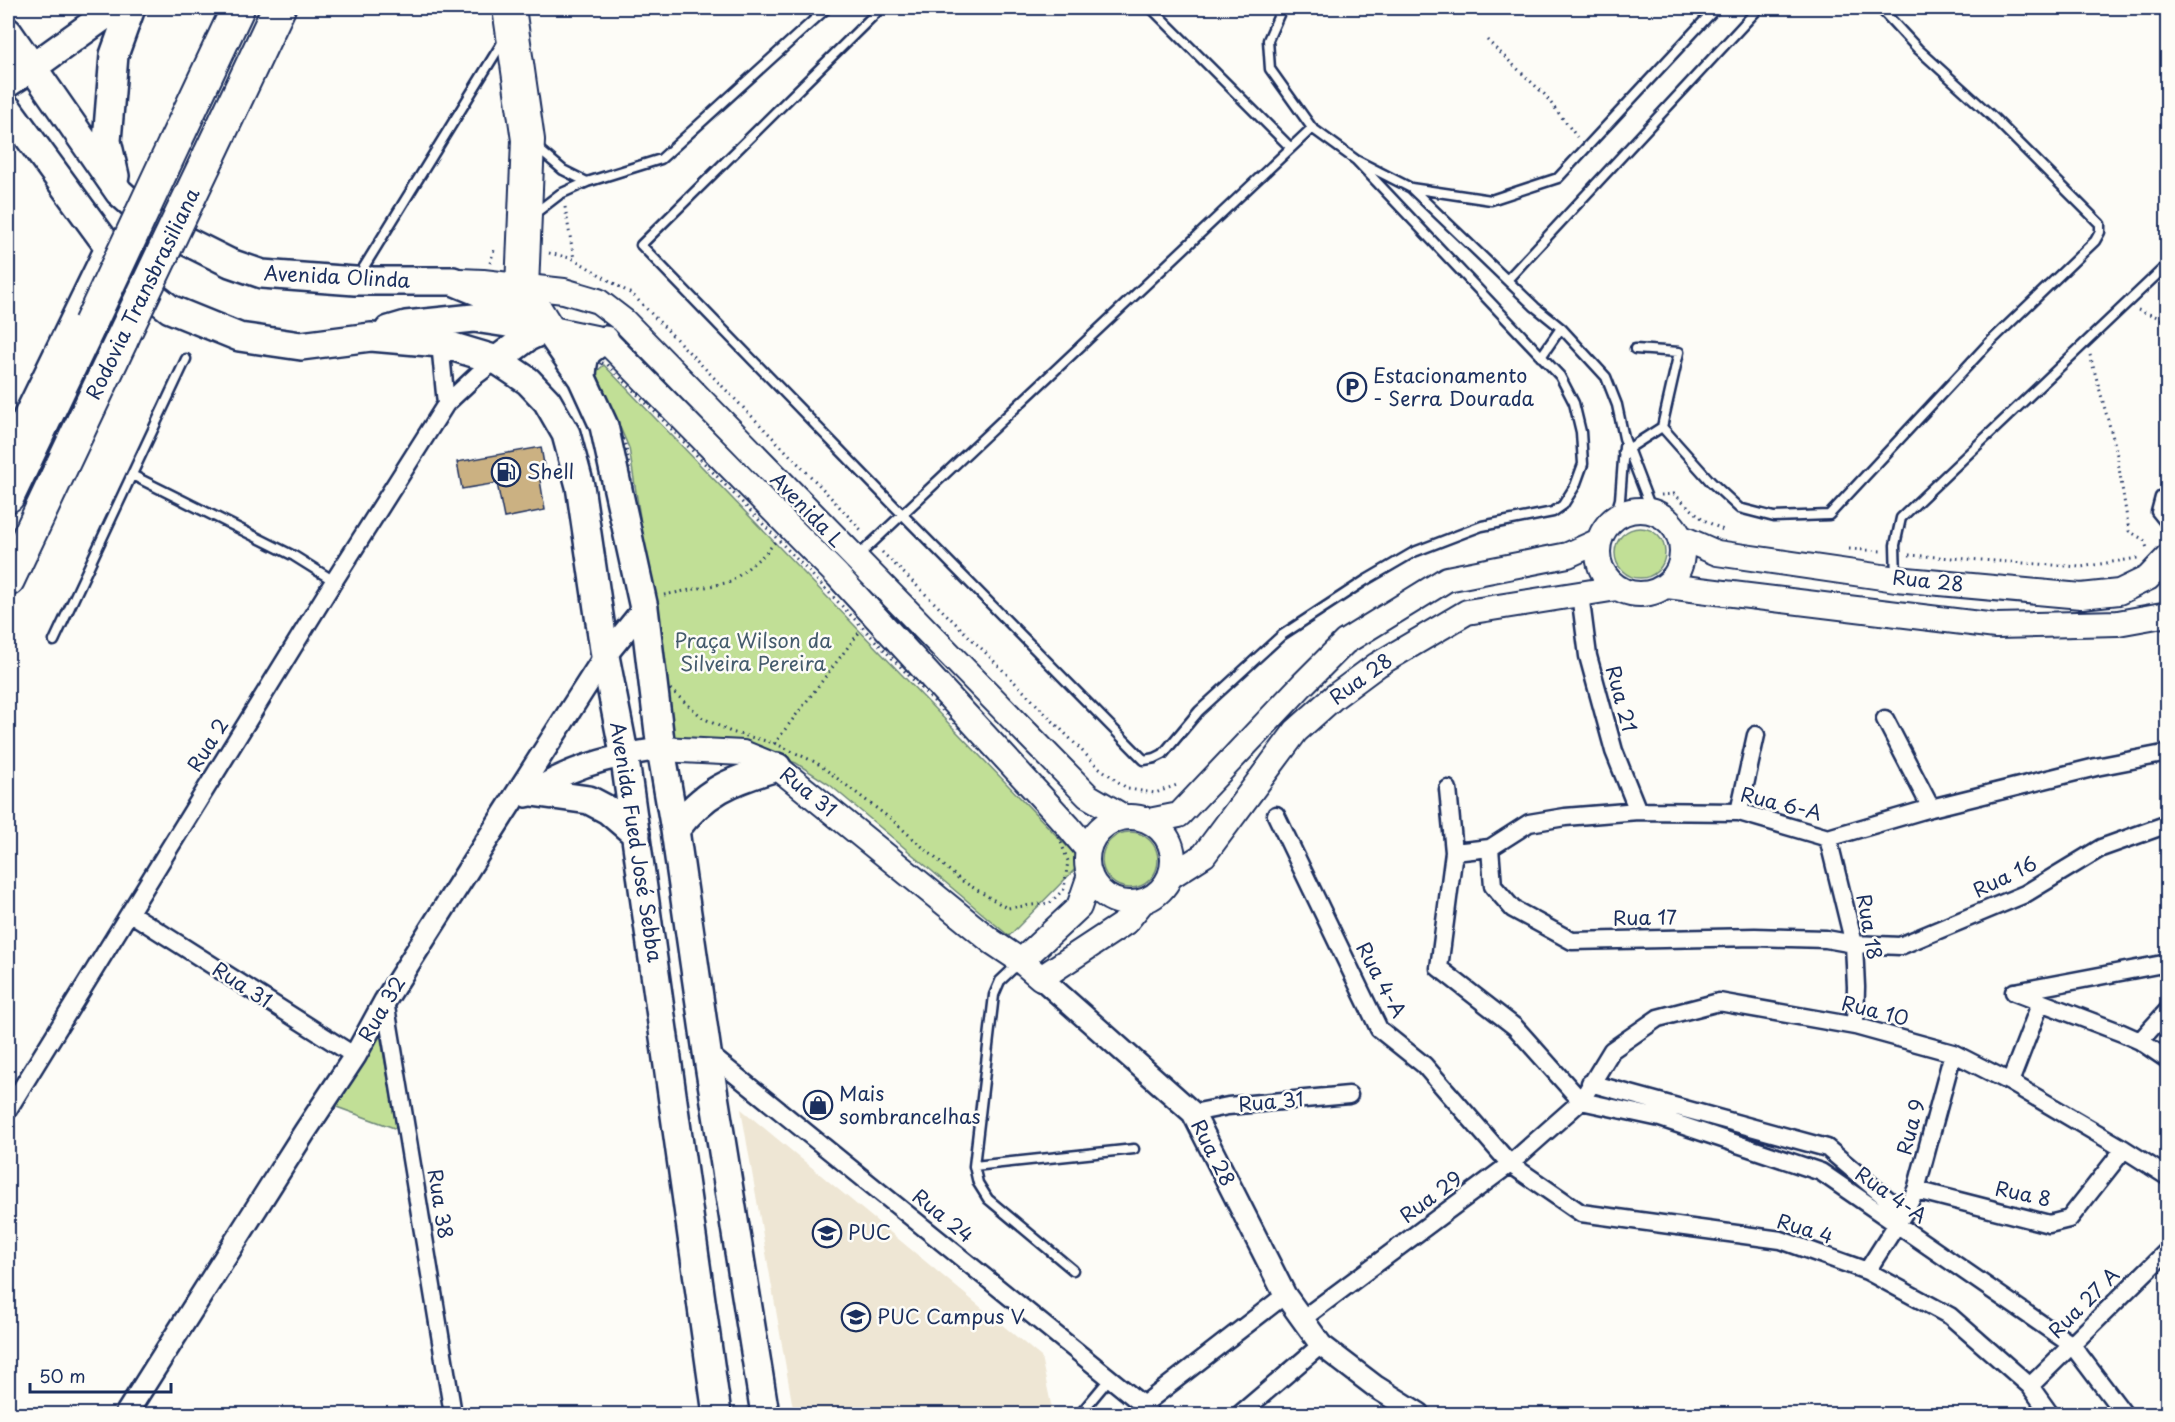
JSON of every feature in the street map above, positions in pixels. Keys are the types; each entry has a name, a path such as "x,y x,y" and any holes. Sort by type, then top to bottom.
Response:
{"highway":[{"name":"Rodovia Transbrasiliana","path":"8,496 238,8"},
{"name":"Rodovia Transbrasiliana","path":"8,580 279,8"},
{"path":"511,17 528,140 522,288 547,328"}],"main road":[{"path":"8,83 115,8"},
{"path":"119,192 107,141 114,55 131,8"},
{"name":"Avenida Olinda","path":"8,32 119,192 158,227 246,270 262,274 355,281 453,281 482,293 547,328"},
{"path":"8,109 133,280 170,309 238,337 301,346 371,337 440,343"},
{"name":"Avenida L","path":"453,281 543,288 564,291 598,301 615,315 791,525"},
{"path":"371,337 406,324 474,318 547,328 605,340"},
{"path":"496,360 528,337 547,328"},
{"name":"Avenida Fued José Sebba","path":"547,328 582,378 604,426 649,601 661,749 765,1414"},
{"path":"582,378 583,359 589,348 605,340"},
{"name":"Avenida L","path":"605,340 791,525 846,567 1088,796 1124,817"},
{"name":"Avenida Fued José Sebba","path":"440,343 496,360 528,381 547,400 566,434 580,486 605,656 624,753 636,834 717,1414"},
{"path":"1649,503 1674,526 1683,550 1676,576 1667,586 1642,595 1617,588 1607,579 1600,567 1598,554 1599,541 1605,529 1614,519 1649,503"},
{"name":"Rua 28","path":"1680,537 1717,553 1896,579 2081,596 2119,592 2148,578 2158,557"},
{"name":"Rua 28","path":"1149,821 1179,814 1345,642 1448,579 1568,555 1599,541"},
{"name":"Avenida L","path":"846,567 868,622 1088,850"},
{"name":"Rua 28","path":"1667,586 1996,626 2118,623 2168,614"},
{"name":"Rua 28","path":"1171,876 1204,855 1296,731 1334,697 1377,665 1467,612 1617,588"},
{"name":"Rua 31","path":"661,749 743,753 772,757 991,941 1041,978"},
{"path":"675,830 688,812 707,796 772,757"},
{"path":"532,792 589,800 608,810 636,834"},
{"path":"1124,817 1137,817 1149,821 1160,828 1170,844 1174,863 1171,876 1155,896 1143,901 1130,903 1112,898 1096,887 1090,875 1087,863 1088,850 1093,838 1101,828 1124,817"},
{"path":"1021,961 1079,907 1090,875"},
{"path":"1041,978 1126,922 1143,901"}],"street":[{"path":"8,444 106,242"},
{"path":"440,343 447,404"},
{"name":"Rua 2","path":"8,1110 334,581 447,404 496,360"},
{"name":"Rua 21","path":"1580,594 1588,656 1614,752 1638,811"},
{"name":"Rua 32","path":"126,1414 297,1143 355,1056 385,1001 502,815 605,656 649,601"},
{"path":"1885,719 1931,808"},
{"path":"1739,812 1756,735"},
{"name":"Rua 31","path":"502,815 548,781 624,753 661,749"},
{"name":"Rua 6-A","path":"1454,852 1490,848 1529,823 1565,817 1638,811 1739,812 1828,838 1931,808 2096,767 2168,753"},
{"path":"1448,789 1454,852 1439,968 1515,1027 1581,1101"},
{"name":"Rua 4-A","path":"1276,815 1379,1029 1425,1065 1510,1164"},
{"name":"Rua 16","path":"1854,944 1900,946 2025,894 2101,848 2168,824"},
{"name":"Rua 18","path":"1828,838 1854,944 1855,1026"},
{"name":"Rua 17","path":"1490,848 1493,886 1513,909 1572,941 1755,937 1826,939 1854,944"},
{"name":"Rua 31","path":"130,913 355,1056"},
{"path":"2168,963 2014,992 2139,1041 2168,1060"},
{"name":"Rua 28","path":"1041,978 1193,1113 1285,1294 1301,1320 1321,1345 1376,1387 1419,1414"},
{"name":"Rua 38","path":"385,1001 453,1414"},
{"name":"Rua 10","path":"1581,1101 1612,1050 1658,1018 1719,1002 1855,1026 1953,1053 2010,1082 2168,1177"},
{"path":"2010,1082 2041,1002"},
{"path":"2139,1041 2168,1010"},
{"name":"Rua 24","path":"707,1052 1147,1410"},
{"name":"Rua 9","path":"1867,1271 1916,1190 1953,1053"},
{"name":"Rua 4-A","path":"1590,1083 1827,1148 1900,1218"},
{"name":"Rua 31","path":"1193,1113 1228,1106 1349,1095"},
{"name":"Rua 4-A","path":"1581,1101 1660,1118 1821,1172 1900,1218 2072,1345 2124,1414"},
{"name":"Rua 29","path":"1301,1320 1510,1164 1581,1101"},
{"name":"Rua 8","path":"1916,1190 2049,1224 2069,1219 2124,1149"},
{"name":"Rua 4","path":"1510,1164 1581,1213 1781,1240 1867,1271 1950,1316 2030,1386 2050,1414"},
{"name":"Rua 27 A","path":"2030,1386 2168,1250"},
{"path":"1147,1410 1285,1294"},
{"path":"1240,1414 1321,1345"}],"lane":[{"path":"524,236 560,194 587,182 661,159 827,8"},
{"path":"881,8 641,245 1144,760 1163,754 1199,711 1282,635 1366,580 1414,552 1474,529 1553,512 1563,505 1575,486 1583,464 1581,432 1574,403 1560,376 1356,160"},
{"path":"1151,8 1291,148"},
{"path":"1282,8 1268,40 1270,69 1312,128 1356,160 1411,188 1561,328 1606,377 1617,405 1627,451 1649,503"},
{"path":"1411,188 1491,200 1558,178 1716,8"},
{"path":"1507,280 1759,8"},
{"path":"1662,427 1711,482 1739,508 1774,517 1829,515 1988,344 2095,241 2100,232 2100,224 2046,169 1970,94 1918,49 1880,8"},
{"path":"355,281 511,17"},
{"path":"846,567 1312,128"},
{"path":"528,140 563,170 587,182"},
{"path":"1896,579 1895,552 1901,518 2168,264"},
{"path":"1541,357 1561,328"},
{"path":"1614,519 1620,499 1627,451 1662,427 1679,352 1635,349"},
{"path":"54,641 186,359"},
{"path":"132,475 294,556 334,581"},
{"path":"2168,490 2160,497 2156,512 2168,527"},
{"path":"1021,961 1000,981 994,995 974,1166 978,1183 988,1199 1073,1270"},
{"path":"974,1166 1134,1149"},
{"path":"1080,1414 1110,1378"}],"path":[{"path":"1487,40 1544,94 1585,148"},
{"path":"560,194 566,211 574,259"},
{"path":"483,282 494,250 524,236 574,259 633,295 873,543 957,623 1097,766 1128,789 1155,793 1178,784"},
{"path":"2124,305 2168,321"},
{"path":"2086,342 2116,449 2129,531 2144,540 2158,557"},
{"path":"602,363 607,364 791,525 868,622 1055,827 1068,861 1064,889 1050,903 1007,908 959,879 892,820 817,762 772,757 703,718 661,681 626,447 594,371 602,363"},
{"path":"649,601 731,582 766,553 822,488"},
{"path":"1649,503 1674,494 1704,520 1734,536"},
{"path":"1842,548 2082,567 2138,558"},
{"path":"772,757 868,622"}],"shaded area":[{"name":"PUC","path":"741,1109 1041,1357 1053,1414 794,1414"}],"green space":[{"name":"Praça Wilson da Silveira Pereira","path":"604,365 1082,862 1009,936 830,785 796,763 745,744 671,739 665,674 629,448 596,372"},
{"path":"1635,528 1645,528 1658,535 1665,548 1665,558 1658,571 1645,578 1635,578 1626,574 1619,567 1615,558 1615,548 1619,539 1626,532"},
{"path":"1130,832 1141,834 1150,840 1156,849 1158,860 1156,871 1150,880 1141,886 1130,888 1119,886 1110,880 1104,871 1102,860 1104,849 1110,840 1119,834"},
{"path":"380,1034 397,1129 334,1106"}],"building":[{"path":"541,447 546,476 540,480 545,510 504,518 497,483 462,489 457,462"}],"place":[{"name":"Estacionamento - Serra Dourada","path":"1352,387"},
{"name":"Shell","path":"506,472"},
{"name":"Mais sombrancelhas","path":"818,1105"},
{"name":"PUC","path":"827,1233"},
{"name":"PUC Campus V","path":"856,1317"}]}
